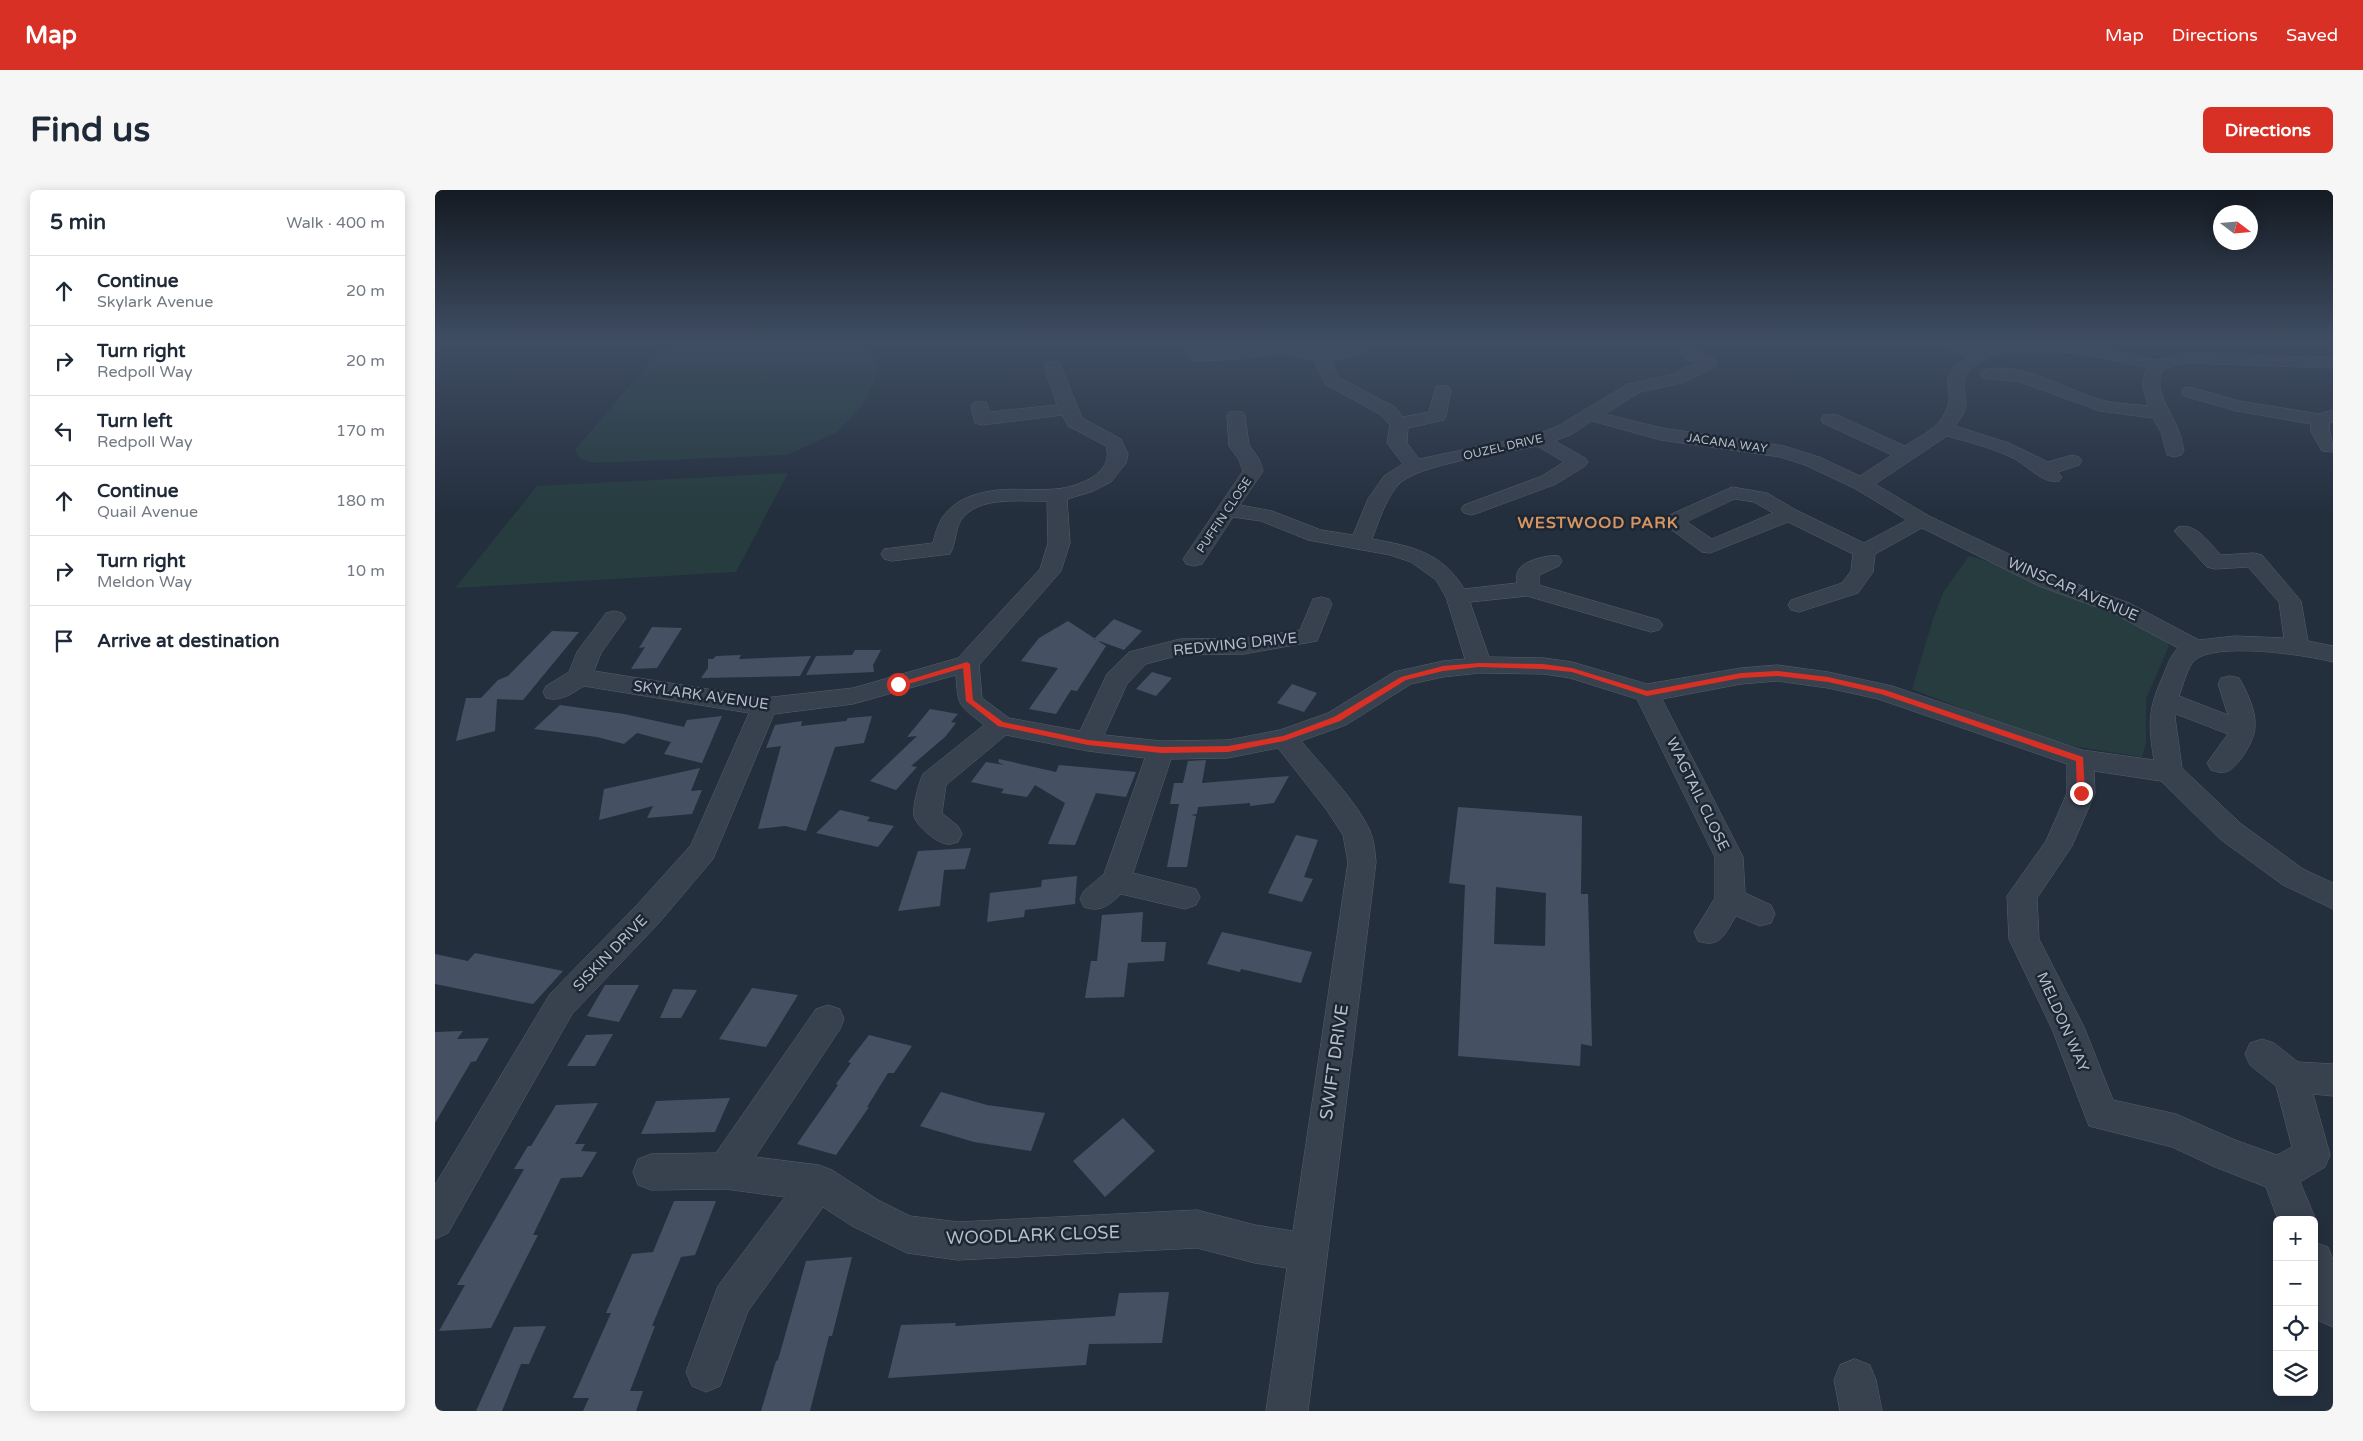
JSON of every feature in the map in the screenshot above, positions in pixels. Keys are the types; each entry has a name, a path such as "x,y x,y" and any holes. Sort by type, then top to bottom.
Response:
{"street":[{"path":"892,554 942,548 949,522 957,512 975,501 997,496 1057,495 1083,489 1102,480 1114,468 1118,455 1114,443 1075,422 1064,397"},
{"path":"1362,397 1388,411 1399,424 1397,443 1414,466"},
{"path":"1399,424 1437,416 1441,397"},
{"name":"OUZEL DRIVE","path":"1360,543 1378,498 1391,480 1414,466 1540,440 1565,430 1619,397"},
{"path":"1861,484 1943,429 1953,417 1956,408 1956,397"},
{"path":"2077,397 2093,404 2161,413"},
{"path":"2154,397 2170,432 2167,452 2193,456"},
{"path":"2209,397 2237,406 2326,418 2320,432 2329,447"},
{"path":"980,406 982,419 1068,409"},
{"name":"JACANA WAY","path":"1589,415 1661,434 1784,452 1812,461 1861,484 1922,520"},
{"name":"PUFFIN CLOSE","path":"1194,559 1253,471 1249,459 1239,446 1235,416"},
{"path":"1830,419 1907,454"},
{"path":"1943,429 1991,443 2049,473 2072,461"},
{"path":"1471,509 1549,480 1578,462 1540,440"},
{"path":"1057,495 1059,543 1050,571 967,664 970,701 1001,725 1088,742 1161,750 1228,749 1284,738 1337,719 1403,678 1443,668 1479,665 1543,666 1572,670 1647,693 1741,676 1777,673 1828,680 1883,692 2080,759 2169,772 2229,831 2293,877 2333,897"},
{"path":"1228,510 1265,515 1316,535 1394,549 1419,557 1445,576 1457,597 1479,665"},
{"path":"1789,514 1864,551"},
{"path":"1864,551 1922,520"},
{"name":"WINSCAR AVENUE","path":"1922,520 2047,581 2121,608 2158,626 2195,648"},
{"path":"2185,531 2215,562 2259,554 2290,601 2297,646"},
{"path":"1799,605 1850,588 1862,572 1864,551"},
{"path":"1528,589 1528,572 1551,562"},
{"path":"1457,597 1528,589 1651,625"},
{"name":"REDWING DRIVE","path":"1088,742 1116,680 1138,658 1180,647 1244,646 1309,636 1321,604"},
{"path":"555,692 581,678 589,652 614,618"},
{"path":"2169,772 2163,735 2165,700 2185,654 2195,648 2243,642 2297,646 2333,654"},
{"name":"SKYLARK AVENUE","path":"581,678 764,707 853,696 967,664"},
{"path":"2221,763 2238,745 2244,719 2230,684"},
{"name":"WAGTAIL CLOSE","path":"1647,693 1729,857 1730,900"},
{"path":"2165,700 2242,730"},
{"name":"SISKIN DRIVE","path":"439,1205 561,1004 647,915 703,851 764,707"},
{"path":"948,834 929,816 933,781 1001,725"},
{"name":"SWIFT DRIVE","path":"1284,738 1336,802 1357,833 1362,862 1287,1411"},
{"path":"1161,750 1105,890 1185,897"},
{"name":"MELDON WAY","path":"2080,759 2081,793 2058,846 2022,896 2024,939 2068,1027 2101,1114 2176,1132 2228,1155 2279,1174"},
{"path":"1709,932 1730,900 1760,914"},
{"path":"725,1171 828,1019"},
{"path":"2263,1054 2291,1077 2333,1080"},
{"path":"2291,1077 2312,1155 2279,1174 2295,1216"},
{"name":"WOODLARK CLOSE","path":"651,1172 725,1171 819,1183 865,1213 907,1234 958,1241 1197,1229 1255,1244 1308,1253"},
{"path":"705,1372 732,1300 779,1234 819,1183"},
{"path":"2318,1271 2333,1307"}],"green space":[{"path":"620,397 867,397 863,405 837,432 788,455 596,463 580,459 575,450"},
{"path":"788,473 736,572 455,588 537,486"},
{"path":"1969,556 1987,561 2036,584 2117,615 2164,638 2169,646 2146,699 2146,744 2142,757 2078,747 2015,729 1912,689 1933,619 1944,591"}],"building":[{"path":"1114,619 1142,631 1124,650 1094,639"},
{"path":"1068,621 1106,646 1077,691 1071,690 1056,714 1029,709 1058,668 1021,661 1039,638"},
{"path":"652,627 682,628 657,668 631,669 645,647 639,648"},
{"path":"552,631 579,632 523,700 497,699 495,731 456,741 466,698 481,698 498,680 508,676"},
{"path":"855,650 881,650 873,665 874,672 806,675 816,656 852,655"},
{"path":"741,655 739,659 811,656 800,676 701,678 708,668 708,659 713,659 716,656"},
{"path":"1152,672 1172,678 1156,696 1136,689"},
{"path":"1292,684 1317,693 1304,712 1277,703"},
{"path":"560,705 624,714 684,727 687,720 722,716 702,763 664,754 671,742 637,733 624,744 597,737 534,729"},
{"path":"930,709 958,714 951,722 956,723 945,737 911,766 917,767 896,790 870,781 917,736 907,737"},
{"path":"872,716 864,743 835,747 806,831 785,826 758,829 781,746 766,748 775,725 802,721 801,726"},
{"path":"999,759 1056,772 1059,765 1136,772 1126,797 1096,793 1075,845 1048,844 1065,803 1035,785 1027,797 1001,793 1004,789 971,782 986,762 1004,765 998,762"},
{"path":"1206,760 1202,783 1289,776 1274,803 1250,806 1250,803 1198,807 1197,814 1191,815 1196,816 1187,867 1167,867 1179,804 1170,804 1174,783 1183,783 1188,761"},
{"path":"700,768 691,791 702,790 692,814 647,818 653,806 599,820 604,789"},
{"path":"1458,807 1582,816 1581,894 1588,894 1592,1046 1581,1044 1580,1066 1458,1056 1465,885 1449,883","holes":["1496,887 1546,893 1545,946 1494,944"]},
{"path":"840,810 870,817 867,821 894,826 878,847 816,833"},
{"path":"1296,835 1318,840 1304,877 1313,879 1302,902 1268,893"},
{"path":"971,848 965,869 944,870 940,906 898,911 918,851"},
{"path":"1077,876 1075,904 1025,910 1024,917 987,922 990,893 1041,887 1042,880"},
{"path":"1143,912 1141,942 1166,942 1164,961 1128,963 1124,997 1085,998 1091,961 1097,961 1102,915"},
{"path":"1222,932 1312,952 1301,983 1241,969 1240,972 1207,964"},
{"path":"475,953 563,971 533,1004 435,984 435,954 468,961"},
{"path":"605,985 639,985 619,1022 587,1016"},
{"path":"752,988 798,995 766,1047 719,1039"},
{"path":"673,989 697,990 681,1018 660,1018"},
{"path":"463,1031 457,1039 489,1038 476,1061 471,1062 435,1123 435,1032"},
{"path":"613,1034 595,1066 567,1066 586,1035"},
{"path":"869,1035 912,1046 894,1073 888,1073 867,1107 869,1107 836,1155 797,1144 838,1085 836,1084 851,1063 848,1062"},
{"path":"941,1092 987,1105 1045,1113 1031,1151 974,1142 920,1126"},
{"path":"730,1098 715,1132 641,1134 656,1101"},
{"path":"598,1103 575,1144 585,1144 581,1151 597,1152 582,1177 561,1178 533,1235 538,1235 491,1328 439,1331 465,1285 457,1285 524,1169 514,1169 528,1146 531,1146 556,1105"},
{"path":"1123,1118 1155,1151 1105,1197 1073,1161"},
{"path":"674,1201 716,1201 695,1255 681,1257 652,1326 655,1326 630,1391 643,1391 636,1411 583,1411 589,1398 573,1398 611,1313 606,1313 632,1254 653,1252"},
{"path":"852,1257 810,1411 761,1411 776,1361 778,1360 806,1261"},
{"path":"1169,1292 1162,1343 1089,1344 1086,1365 888,1378 901,1325 956,1323 955,1326 1115,1316 1119,1293"},
{"path":"546,1326 529,1364 521,1364 502,1411 476,1411 514,1327"}],"district":[{"name":"WESTWOOD PARK","path":"1598,523"}],"route":[{"path":"898,684 967,664 970,701 1001,725 1088,742 1161,750 1228,749 1284,738 1337,719 1403,678 1443,668 1479,665 1543,666 1572,670 1647,693 1741,676 1777,673 1828,680 1883,692 2080,759 2081,793"}]}
